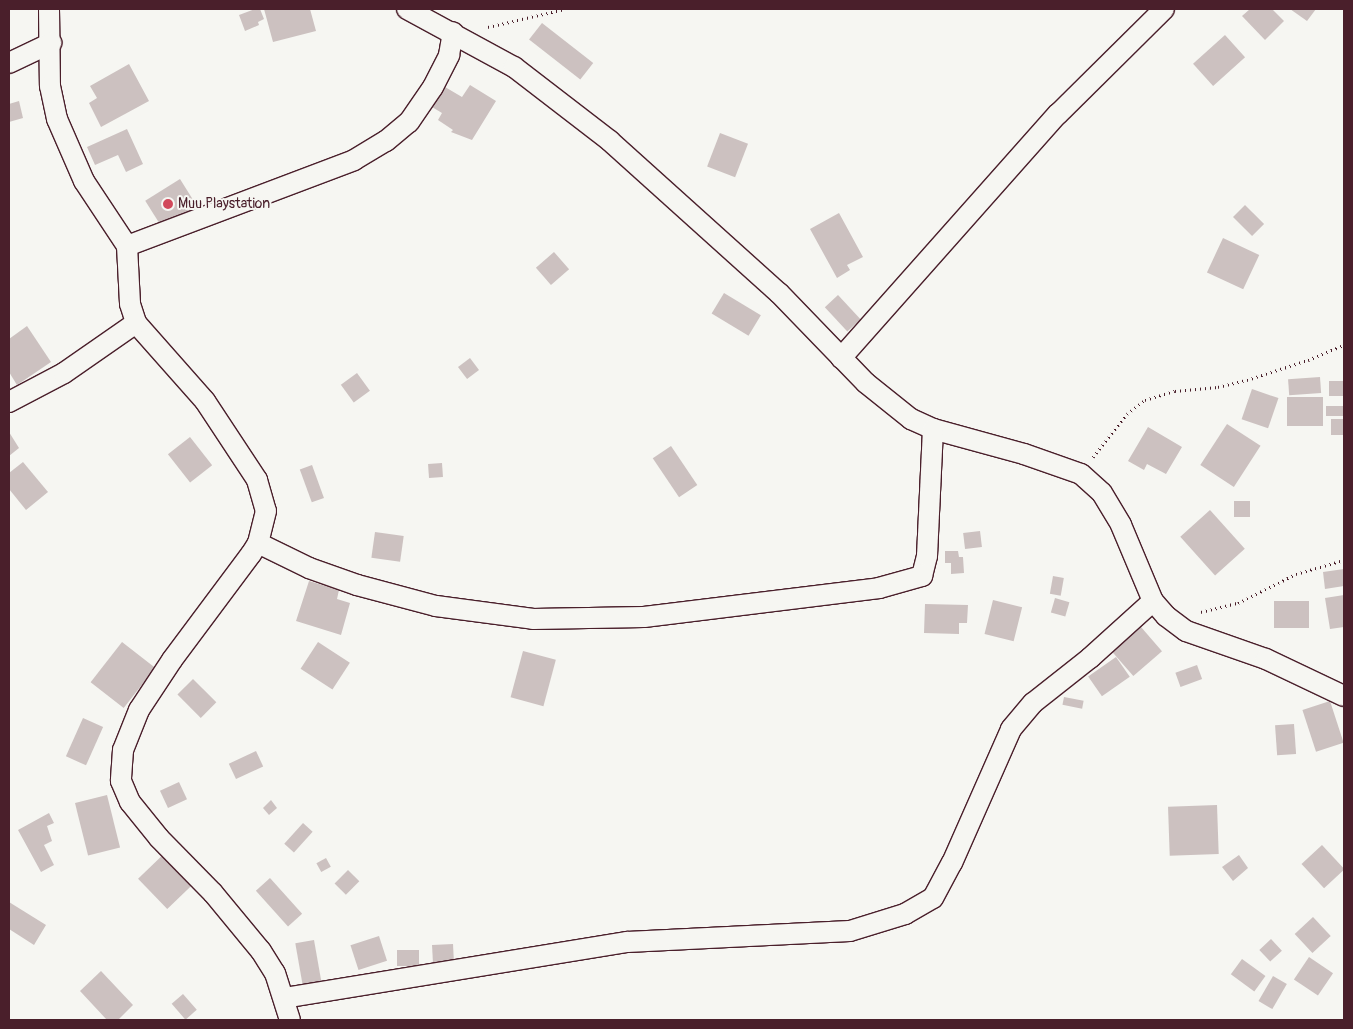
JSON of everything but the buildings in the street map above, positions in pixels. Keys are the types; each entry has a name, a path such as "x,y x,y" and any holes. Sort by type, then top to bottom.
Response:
{"street":[{"path":"49,9 51,43 50,86 62,133 84,181 127,246 130,304 136,323 205,401 257,480 266,511 258,543 139,710 123,750 120,768 121,781 130,802 159,838 240,924 275,973 290,1020"},
{"path":"407,9 453,32 514,67 610,142 779,293 841,358 887,402 933,429 1024,454 1081,474 1102,493 1121,525 1152,601 1166,616 1186,631 1266,659 1344,696"},
{"path":"841,358 1058,114 1164,9"},
{"path":"127,246 321,174 354,160 386,141 409,122 434,87 449,56 453,32"},
{"path":"9,63 51,43"},
{"path":"9,402 64,373 136,323"},
{"path":"258,543 309,568 357,585 436,606 533,619 644,617 879,588 922,576 927,556 933,429"},
{"path":"284,998 627,942 850,931 905,914 933,898 952,863 1011,729 1033,703 1090,658 1152,601"}],"path":[{"path":"453,32 494,26 565,9"},
{"path":"1081,474 1127,414 1145,400 1175,392 1218,387 1247,380 1308,360 1344,344"},
{"path":"1166,616 1206,612 1238,602 1296,574 1344,560"}],"place":[{"name":"Muu Playstation","path":"168,204"}]}
